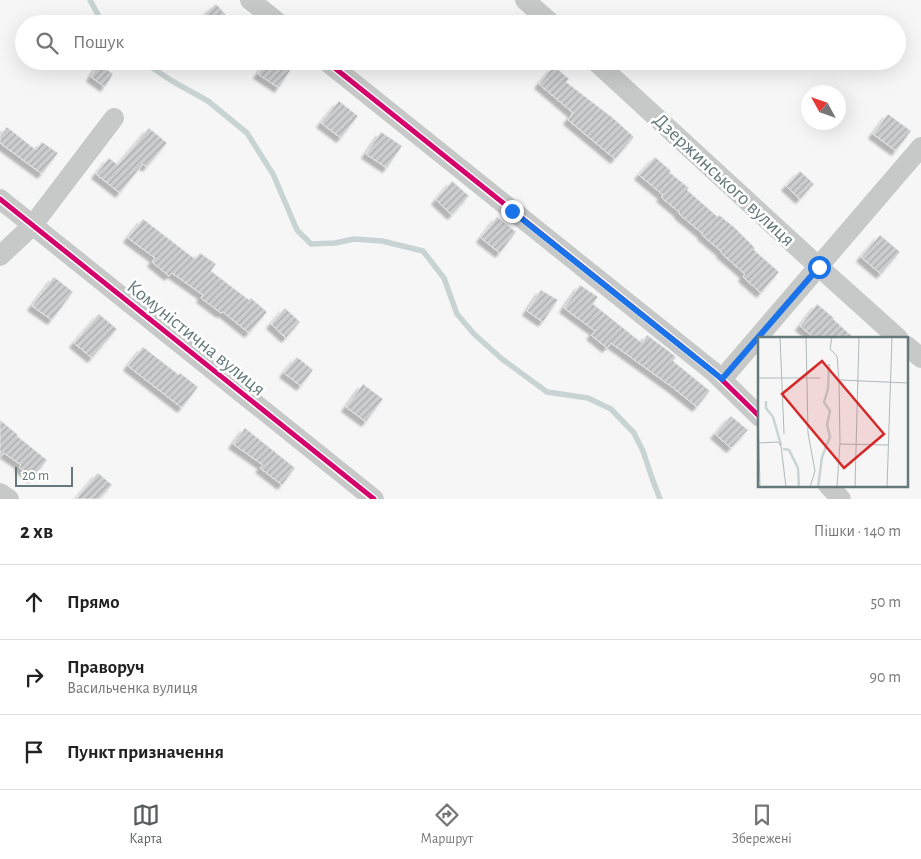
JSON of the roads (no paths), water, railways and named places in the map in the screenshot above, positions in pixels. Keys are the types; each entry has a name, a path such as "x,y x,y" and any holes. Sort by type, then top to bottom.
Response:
{"street":[{"path":"250,0 269,15"},
{"path":"525,0 542,15"},
{"path":"337,70 722,379 758,415"},
{"name":"Дзержинського вулиця","path":"605,70 897,337"},
{"path":"0,256 32,226 114,118"},
{"path":"758,337 921,147"},
{"name":"Комуністична вулиця","path":"0,199 374,499"},
{"path":"722,379 758,337"},
{"path":"908,347 921,358"},
{"path":"830,487 841,499"},
{"path":"0,493 9,499"}],"waterway":[{"path":"90,0 98,15"},
{"path":"156,70 208,101 247,133 273,174 297,230 311,244 335,243 354,239 382,241 423,251 444,278 457,314 474,334 502,359 547,392 588,398 611,409 634,433 643,451 660,499"}]}
